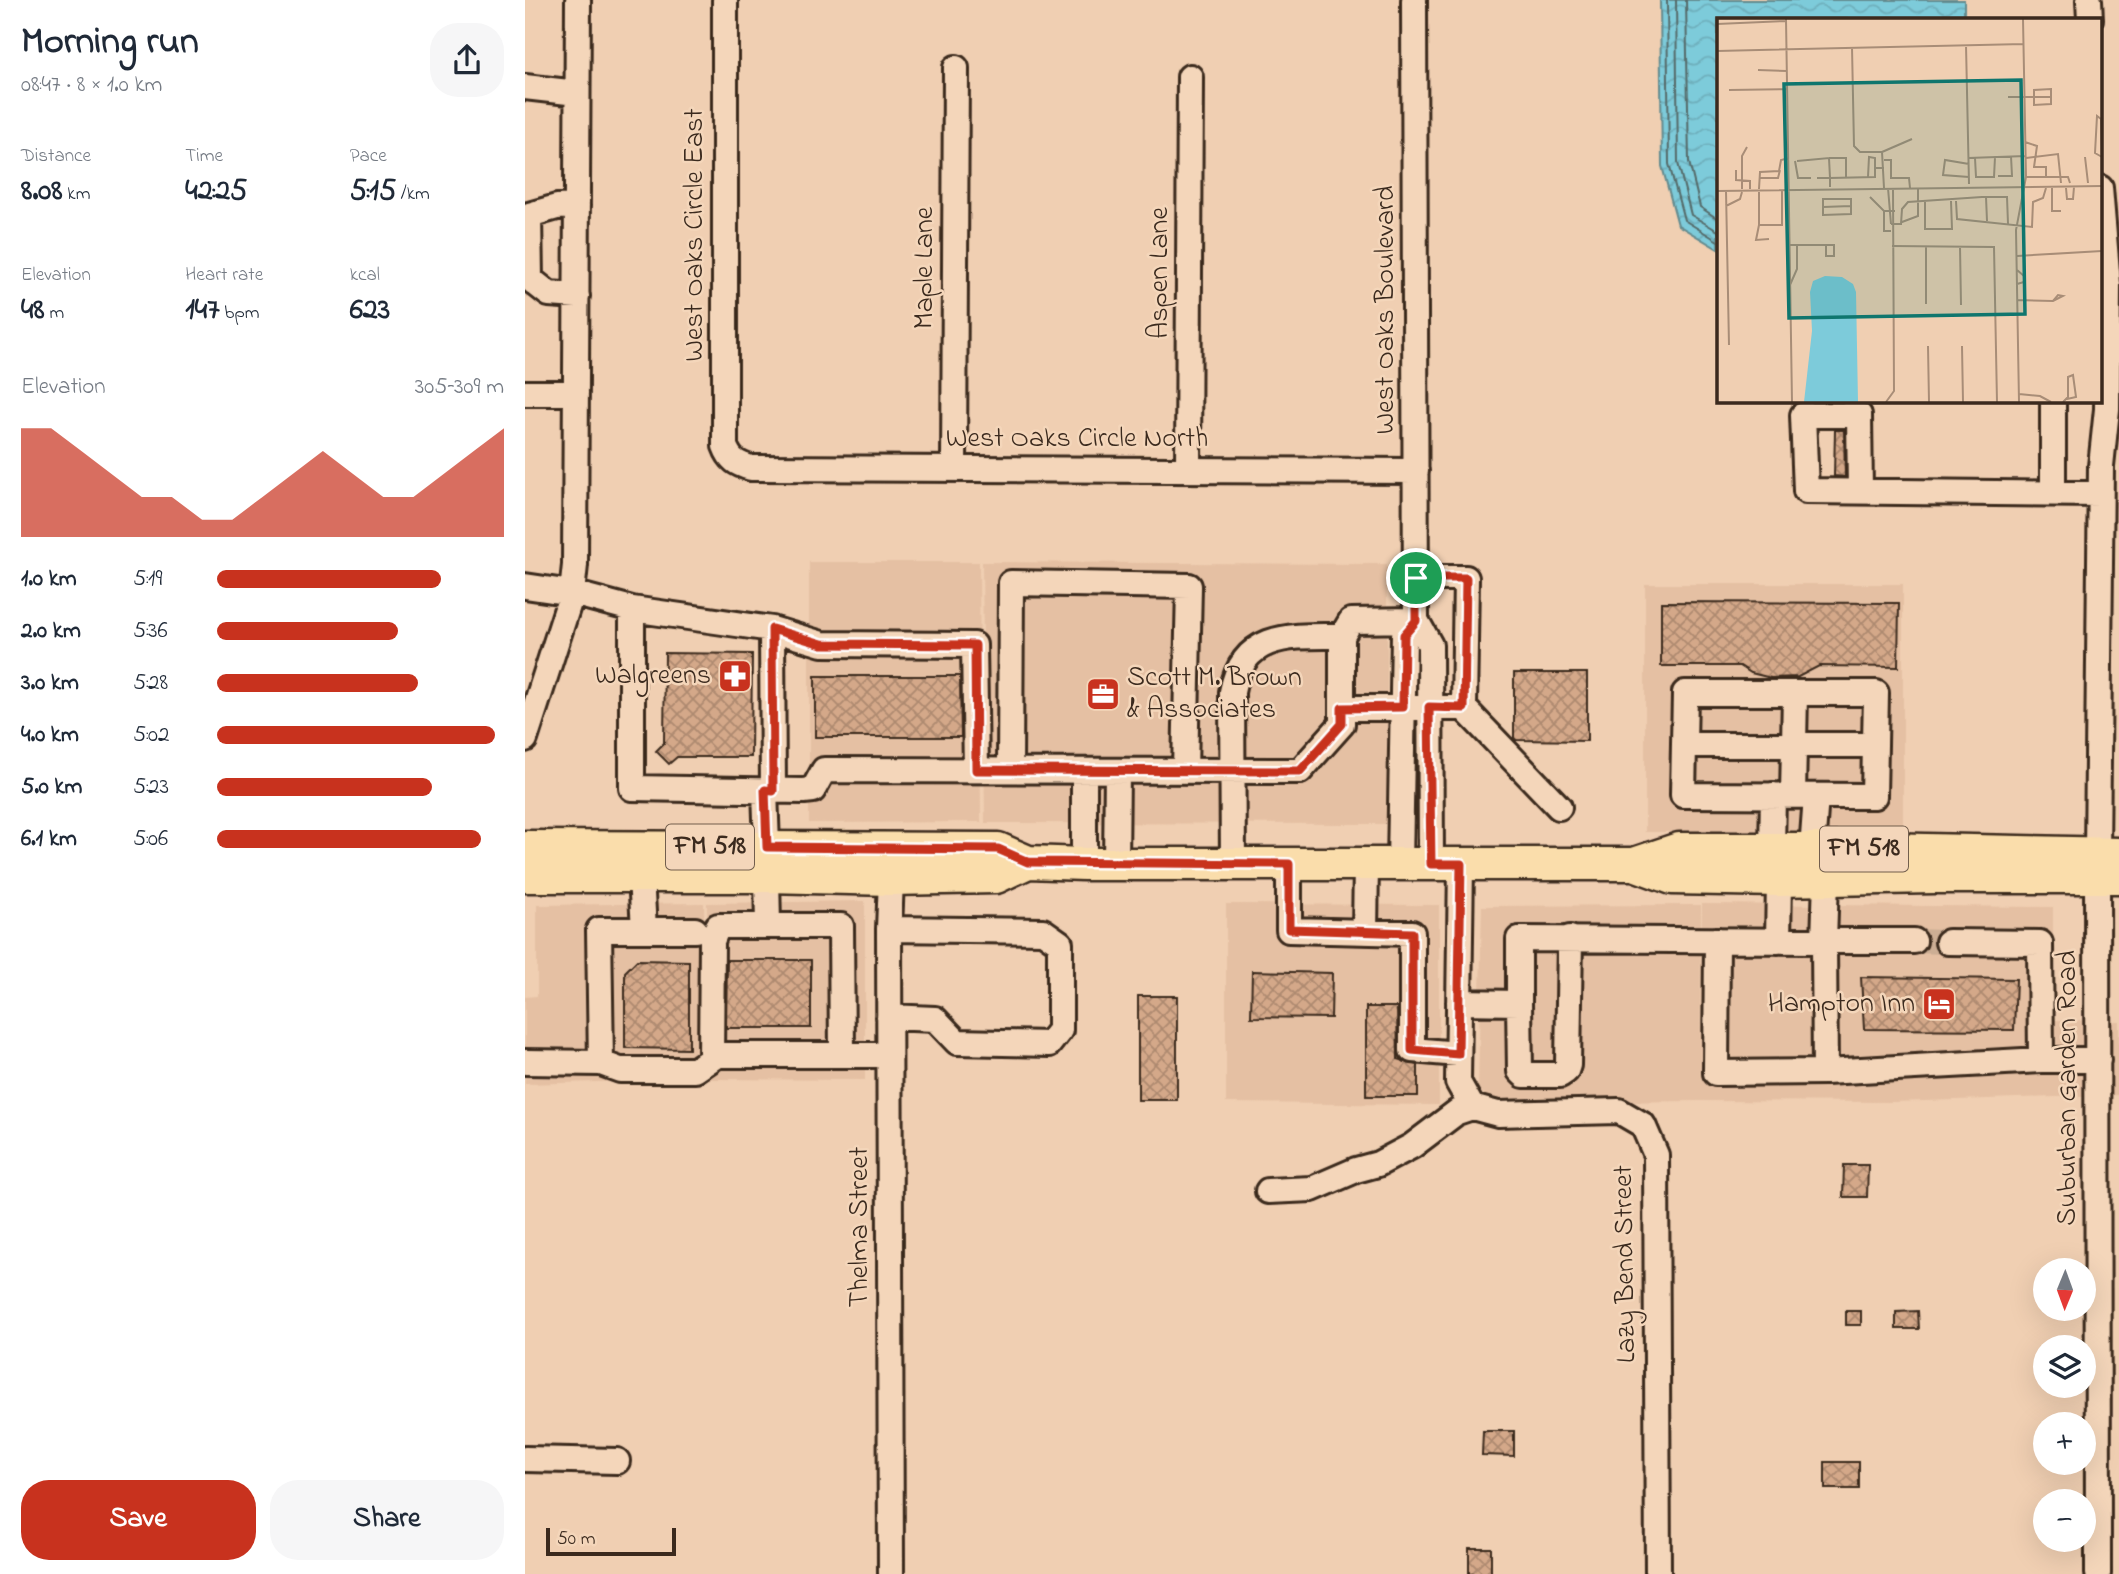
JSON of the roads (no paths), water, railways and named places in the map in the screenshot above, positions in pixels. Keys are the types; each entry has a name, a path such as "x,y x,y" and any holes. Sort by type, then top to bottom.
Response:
{"main road":[{"name":"FM 518","path":"525,847 767,862 891,880 996,877 1028,862"},
{"name":"FM 518","path":"525,876 641,876 767,862 998,849 1028,862 1084,864 1634,864 1679,849 1881,849 2108,866"},
{"path":"1779,880 1820,864 1857,860 1881,849"},
{"path":"1709,878 1722,867 1783,862 1812,850"},
{"name":"FM 518","path":"1634,864 1672,878 1779,880 2108,866"}],"street":[{"path":"525,739 572,593 575,565 577,0"},
{"name":"West Oaks Circle East","path":"725,0 725,446 728,456 739,464"},
{"name":"West Oaks Boulevard","path":"1414,0 1416,621 1430,645 1429,707 1446,864"},
{"path":"2089,0 2090,18"},
{"name":"Maple Lane","path":"954,468 956,68"},
{"name":"Aspen Lane","path":"1188,470 1190,77"},
{"path":"525,87 577,93"},
{"path":"577,206 557,207 529,215 530,279 549,294 577,296"},
{"name":"Suburban Garden Road","path":"2098,1574 2109,1543 2105,1072 2108,866 2101,494 2101,466 2108,409 2104,318 2108,284 2101,228"},
{"path":"525,393 576,393"},
{"path":"2053,402 2053,493"},
{"name":"West Oaks Circle North","path":"739,464 751,468 1416,471"},
{"path":"1860,491 2101,494"},
{"path":"1416,578 1466,578 1464,708"},
{"path":"1010,770 1011,583 1189,586 1185,771"},
{"path":"525,586 572,593 632,609 772,629 822,644 975,645 976,770"},
{"path":"632,609 632,788 769,791 813,790 824,770 1300,771 1342,724 1342,636 1351,621 1416,621"},
{"name":"West Oaks Boulevard","path":"1400,864 1404,635 1416,621"},
{"path":"768,926 772,629"},
{"path":"1233,864 1232,692 1235,675 1251,652 1274,640 1291,636 1342,636"},
{"path":"1685,693 1876,693 1875,745 1874,796 1683,795 1685,693"},
{"path":"1795,693 1794,796 1812,850"},
{"path":"1342,708 1464,708 1559,807"},
{"path":"1684,745 1875,745"},
{"path":"1084,771 1084,864"},
{"path":"1116,864 1117,771"},
{"path":"1772,849 1794,796"},
{"path":"1289,864 1289,929 1412,933 1412,1050 1458,1054"},
{"path":"1365,931 1366,864"},
{"path":"1268,1191 1312,1189 1356,1170 1378,1164 1412,1146 1457,1112 1472,1107 1458,1082 1459,1002 1446,864"},
{"path":"641,876 644,930"},
{"path":"1825,1072 1826,878"},
{"name":"Thelma Street","path":"891,880 891,1574"},
{"path":"1778,941 1779,880"},
{"path":"711,1059 712,941 718,926 841,926 842,1055"},
{"path":"889,929 1043,931 1060,943 1060,1030 1049,1044 957,1042 935,1019 889,1017"},
{"path":"601,1063 599,930 695,930"},
{"path":"1570,938 1566,1071 1560,1075 1524,1075 1520,1071 1519,939 1570,938 1914,941"},
{"path":"1717,940 1716,1073 1825,1072 2041,1060 2105,1072"},
{"path":"1948,942 2040,943 2041,1060"},
{"path":"1459,1002 1519,1003"},
{"path":"525,1062 601,1063 620,1070 695,1070 717,1055 889,1055"},
{"name":"Lazy Bend Street","path":"1472,1107 1498,1114 1619,1111 1643,1125 1656,1155 1658,1574"},
{"path":"525,1459 617,1461"}],"water":[{"path":"1660,0 1964,0 1964,18 1717,18 1717,248 1678,225 1662,166"}],"tunnel":[{"path":"1914,941 1948,942"}],"place":[{"name":"Walgreens","path":"735,676"},
{"name":"Scott M. Brown & Associates","path":"1103,694"},
{"name":"Hampton Inn","path":"1939,1004"}]}
